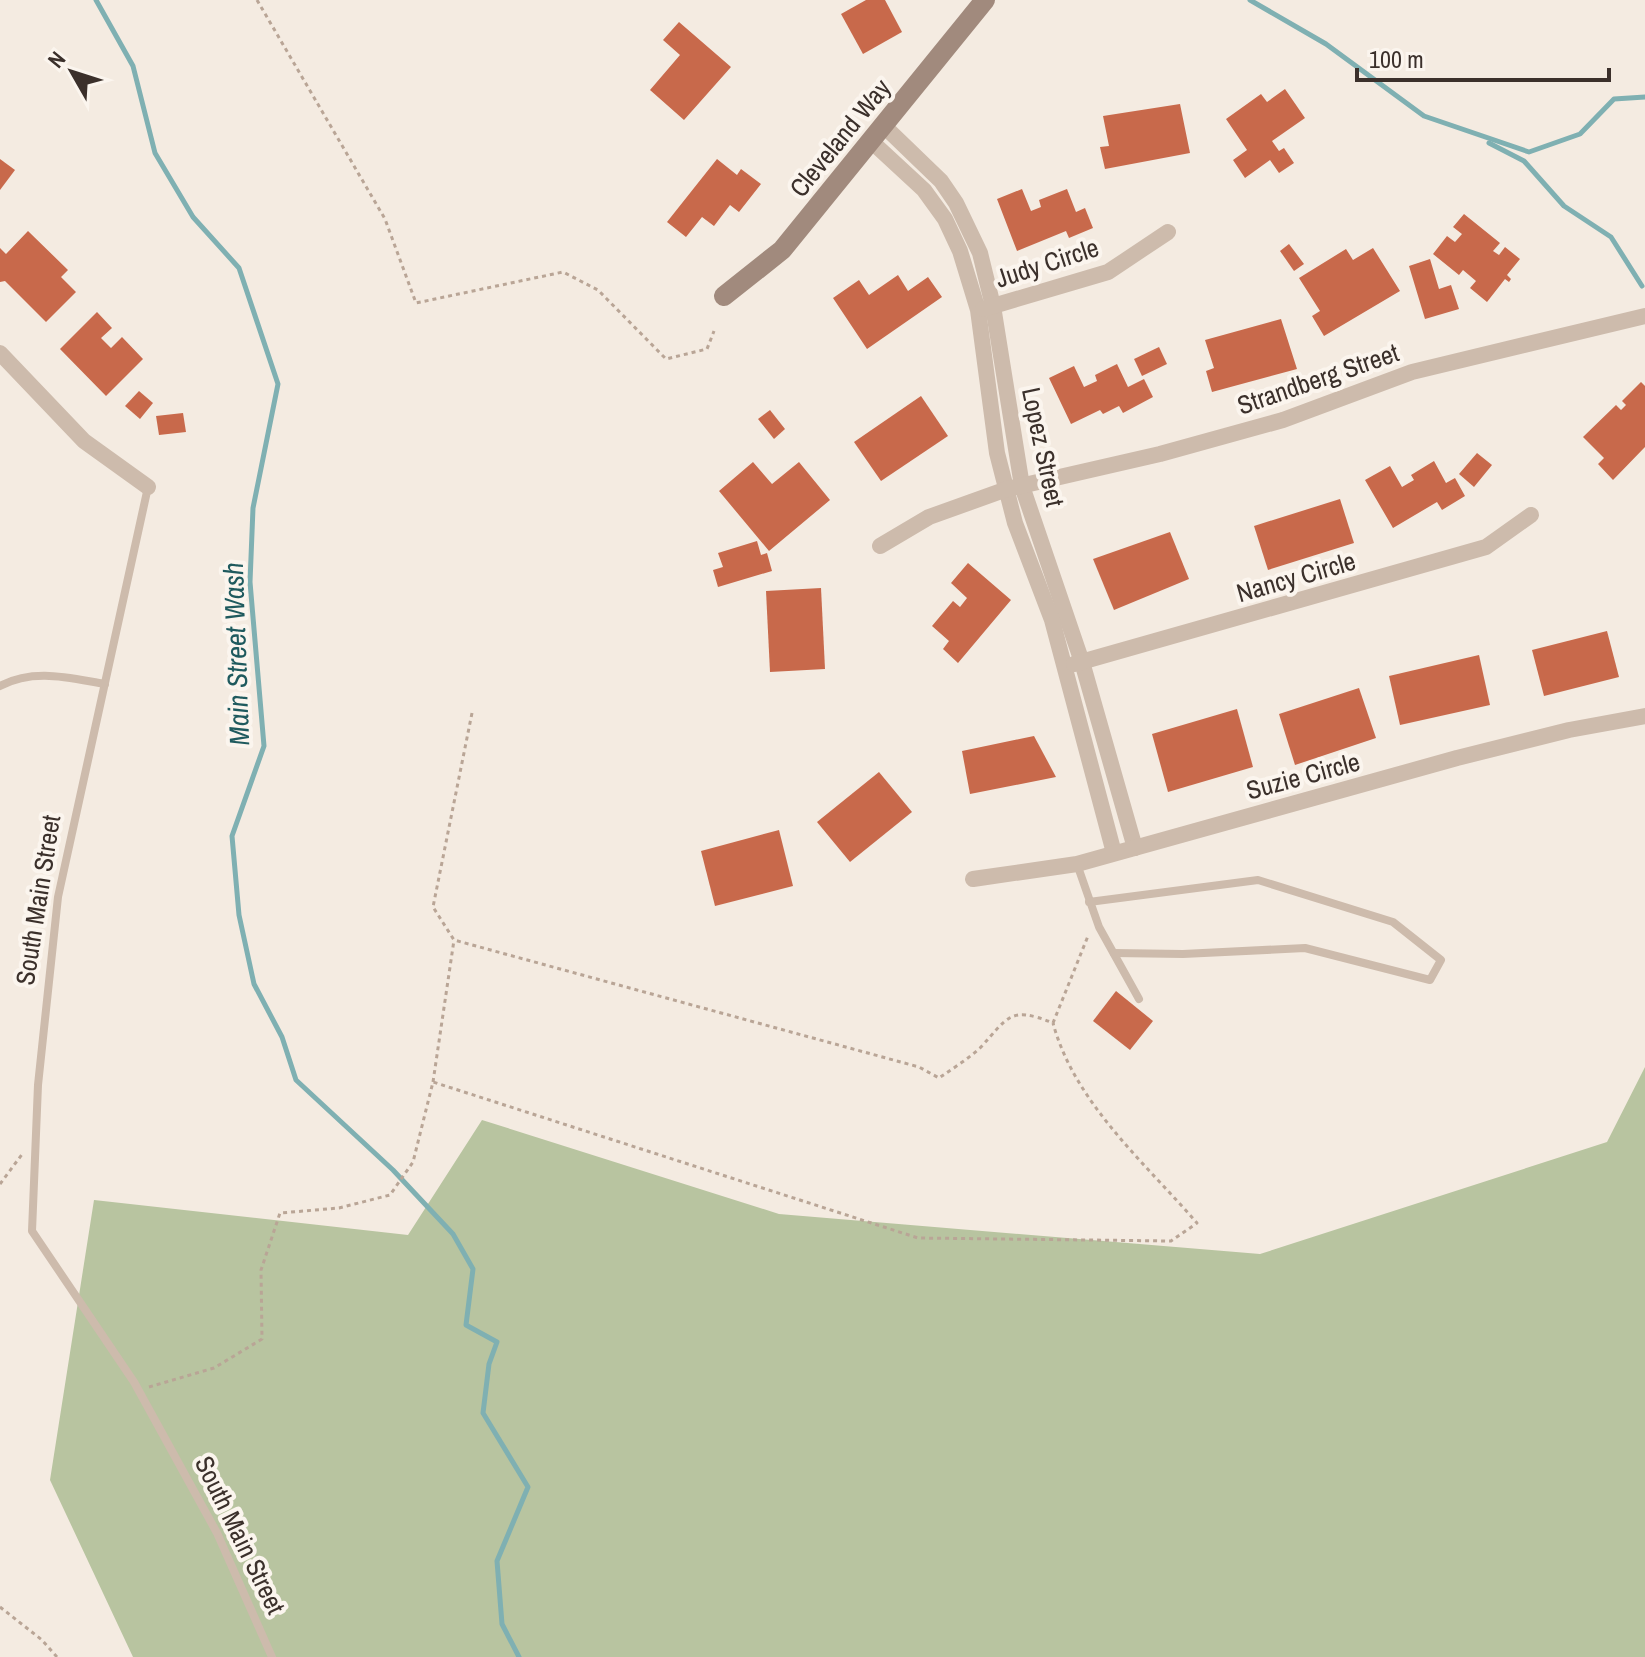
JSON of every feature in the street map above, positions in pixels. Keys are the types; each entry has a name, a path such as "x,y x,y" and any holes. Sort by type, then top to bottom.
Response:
{"street":[{"name":"Cleveland Way","path":"724,296 782,250 985,0"},
{"name":"Lopez Street","path":"878,134 945,219 985,308 997,453 1014,487 1082,662 1135,848"},
{"name":"Judy Circle","path":"985,308 1108,272 1168,232"},
{"name":"Strandberg Street","path":"880,546 929,517 1014,487 1283,420 1412,372 1645,316"},
{"name":"South Main Street","path":"0,353 84,441 148,487"},
{"name":"Lopez Street","path":"1014,487 1114,853"},
{"name":"Nancy Circle","path":"1065,667 1486,547 1531,515"},
{"name":"Suzie Circle","path":"973,879 1077,864 1457,758 1569,730 1645,716"}],"lane":[{"name":"South Main Street","path":"148,487 58,897 35,1138 32,1231 139,1390 217,1533 272,1657"},
{"path":"0,686 23,676 49,675 105,684"},
{"path":"1077,864 1095,917 1139,999"},
{"path":"1089,902 1258,880 1393,922 1441,960 1430,980 1305,948 1114,953"}],"path":[{"path":"257,0 385,219 416,303 563,272 598,290 666,359 707,349 714,331"},
{"path":"139,1390 214,1368 262,1339 261,1270 280,1213 339,1208 390,1195 413,1162 433,1082 454,940 433,907 472,713"},
{"path":"433,1082 918,1238 1171,1241 1197,1223 1138,1161 1062,1056 1053,1023 1095,917"},
{"path":"454,940 919,1067 939,1078 979,1049 1002,1020 1027,1012 1053,1023"},
{"path":"0,1184 35,1138"},
{"path":"0,1607 42,1640 57,1657"}],"green space":[{"path":"1645,1067 1645,1657 133,1657 50,1480 94,1200 408,1235 482,1120 779,1214 1260,1254 1607,1142"}],"building":[{"path":"866,0 885,0 902,32 863,54 841,14"},
{"path":"679,22 731,67 684,120 650,90 680,55 663,40"},
{"path":"1285,89 1305,118 1272,141 1279,151 1284,148 1294,163 1279,173 1270,160 1245,178 1233,160 1247,150 1226,119 1261,94 1267,102"},
{"path":"1180,104 1190,153 1105,169 1100,147 1109,146 1103,116"},
{"path":"0,159 15,170 0,190"},
{"path":"717,159 737,175 741,169 761,184 739,212 730,205 714,226 702,217 686,237 667,222"},
{"path":"1022,189 1031,211 1041,207 1039,200 1067,189 1076,212 1085,208 1093,228 1069,238 1066,231 1017,251 997,199"},
{"path":"1464,214 1500,243 1493,251 1499,255 1505,247 1520,259 1507,275 1511,279 1509,282 1505,279 1487,302 1470,288 1476,281 1463,270 1459,275 1433,254 1447,236 1455,242 1462,234 1453,227"},
{"path":"28,231 68,270 61,277 76,292 46,322 5,281 0,282 0,248 6,254"},
{"path":"1289,244 1304,264 1294,271 1280,251"},
{"path":"1373,248 1400,291 1324,336 1312,316 1320,311 1299,278 1346,249 1353,260"},
{"path":"1430,259 1439,289 1451,285 1459,309 1425,319 1409,266"},
{"path":"898,275 908,291 928,277 942,297 867,349 833,298 859,280 869,295"},
{"path":"97,312 112,328 101,338 111,348 122,337 143,359 106,396 60,349"},
{"path":"1281,319 1297,369 1212,392 1206,371 1214,368 1205,340"},
{"path":"1159,347 1167,364 1142,376 1134,359"},
{"path":"1117,364 1128,387 1144,379 1153,397 1123,413 1119,406 1103,414 1100,410 1071,424 1049,378 1074,366 1084,387 1097,381 1095,375"},
{"path":"1641,382 1645,386 1645,447 1613,480 1598,464 1604,458 1583,437 1616,405 1621,410 1626,405 1622,401"},
{"path":"139,391 153,403 140,419 125,406"},
{"path":"921,396 948,436 881,481 854,442"},
{"path":"770,410 785,429 774,439 758,419"},
{"path":"183,413 186,432 159,435 156,416"},
{"path":"1477,453 1492,465 1474,487 1459,474"},
{"path":"1434,461 1446,483 1455,478 1465,496 1442,510 1437,502 1393,528 1365,480 1390,466 1402,487 1414,480 1411,475"},
{"path":"753,462 772,484 799,462 830,500 769,551 719,491"},
{"path":"1340,499 1354,543 1268,570 1254,526"},
{"path":"1170,532 1189,579 1114,610 1093,559"},
{"path":"757,541 761,555 767,553 772,571 718,587 713,570 723,567 718,553"},
{"path":"968,563 1011,600 958,663 943,649 949,641 932,626 953,601 960,607 967,598 951,583"},
{"path":"821,588 825,669 770,672 766,591"},
{"path":"1607,631 1619,677 1544,696 1532,650"},
{"path":"1479,655 1490,705 1400,725 1389,676"},
{"path":"1359,688 1376,738 1295,765 1279,714"},
{"path":"1237,709 1253,767 1168,792 1152,734"},
{"path":"1034,736 1056,777 970,794 962,751"},
{"path":"879,772 912,812 850,862 817,822"},
{"path":"779,830 793,886 715,906 701,851"},
{"path":"1116,991 1153,1021 1130,1050 1093,1021"}],"waterway":[{"name":"Main Street Wash","path":"96,0 133,66 155,153 193,217 239,268 278,384 253,508 250,582 264,746 232,836 239,915 254,984 282,1037 296,1080 393,1170 453,1234 473,1269 466,1325 497,1342 489,1364 483,1413 528,1487 497,1561 502,1624 519,1657"},
{"path":"1250,0 1326,44 1424,116 1529,152 1580,134 1614,99 1645,97"},
{"path":"1489,143 1524,161 1564,206 1611,237 1642,286"}]}
